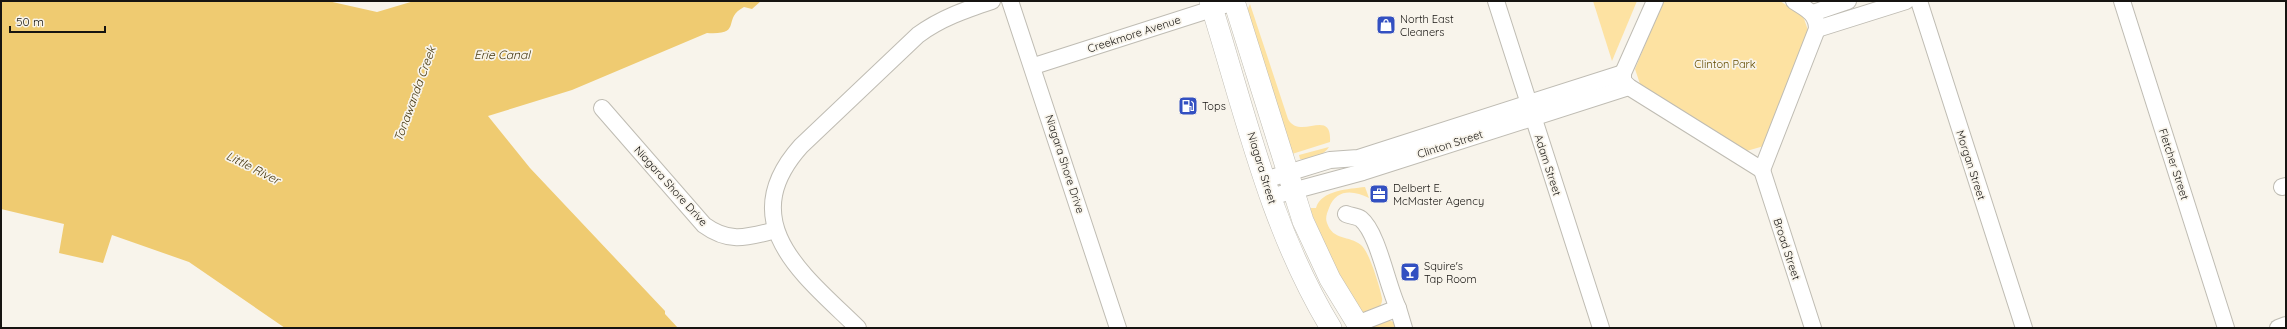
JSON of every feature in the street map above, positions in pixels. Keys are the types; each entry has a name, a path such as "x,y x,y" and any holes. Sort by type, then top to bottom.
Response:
{"main road":[{"path":"1234,2 1303,221 1330,279 1359,326"},
{"name":"Niagara Street","path":"1211,5 1268,188 1295,262 1312,297 1331,328"}],"street":[{"path":"858,328 796,267 786,252 776,230 773,211 777,188 786,166 801,146 918,35 936,22 953,14 992,1"},
{"name":"Niagara Shore Drive","path":"1010,1 1034,66 1118,328"},
{"name":"Adam Street","path":"1496,1 1600,328"},
{"path":"1655,1 1626,80 1762,170 1817,29 1817,20 1813,13 1794,1"},
{"path":"1813,13 1848,1"},
{"path":"1817,29 1906,1"},
{"name":"Morgan Street","path":"1919,1 2024,328"},
{"name":"Fletcher Street","path":"2122,1 2226,328"},
{"name":"Creekmore Avenue","path":"1034,66 1211,5 1234,2"},
{"name":"Clinton Street","path":"1268,188 1291,181 1363,172 1530,111 1626,80"},
{"name":"Niagara Shore Drive","path":"602,108 704,225 727,238 743,238 776,230"},
{"name":"Broad Street","path":"1762,170 1812,328"},
{"path":"1346,214 1360,219 1371,232 1391,294 1398,308 1404,328"},
{"path":"1359,326 1398,308"},
{"path":"2278,328 2286,326"}],"green space":[{"path":"1593,1 1637,1 1612,61"},
{"name":"Clinton Park","path":"1663,1 1780,1 1803,16 1808,30 1764,146 1743,152 1640,84 1635,69"},
{"path":"1250,4 1288,119 1293,125 1300,127 1321,125 1326,127 1329,132 1330,142 1292,154 1247,11"},
{"path":"1329,147 1324,153 1312,159 1300,159 1299,155"},
{"path":"1365,187 1369,198 1363,195 1351,193 1341,194 1332,202 1326,219 1333,233 1361,245 1371,262 1382,301 1378,309 1365,313 1361,312 1340,278 1311,212 1311,208 1316,208 1319,202 1329,194"},
{"path":"1387,320 1394,322 1398,328 1371,328"}],"water":[{"path":"1,1 328,1 377,12 414,1 761,1 752,9 744,7 737,12 729,29 725,31 718,33 707,33 572,90 488,116 530,168 665,311 665,314 678,328 285,328 189,262 112,235 103,263 59,253 64,224 1,209"}],"place":[{"name":"North East Cleaners","path":"1386,25"},
{"name":"Tops","path":"1188,106"},
{"name":"Delbert E. McMaster Agency","path":"1379,194"},
{"name":"Squire's Tap Room","path":"1410,272"}],"water label":[{"name":"Erie Canal","path":"502,55"},
{"name":"Tonawanda Creek","path":"415,94"},
{"name":"Little River","path":"253,168"}]}
